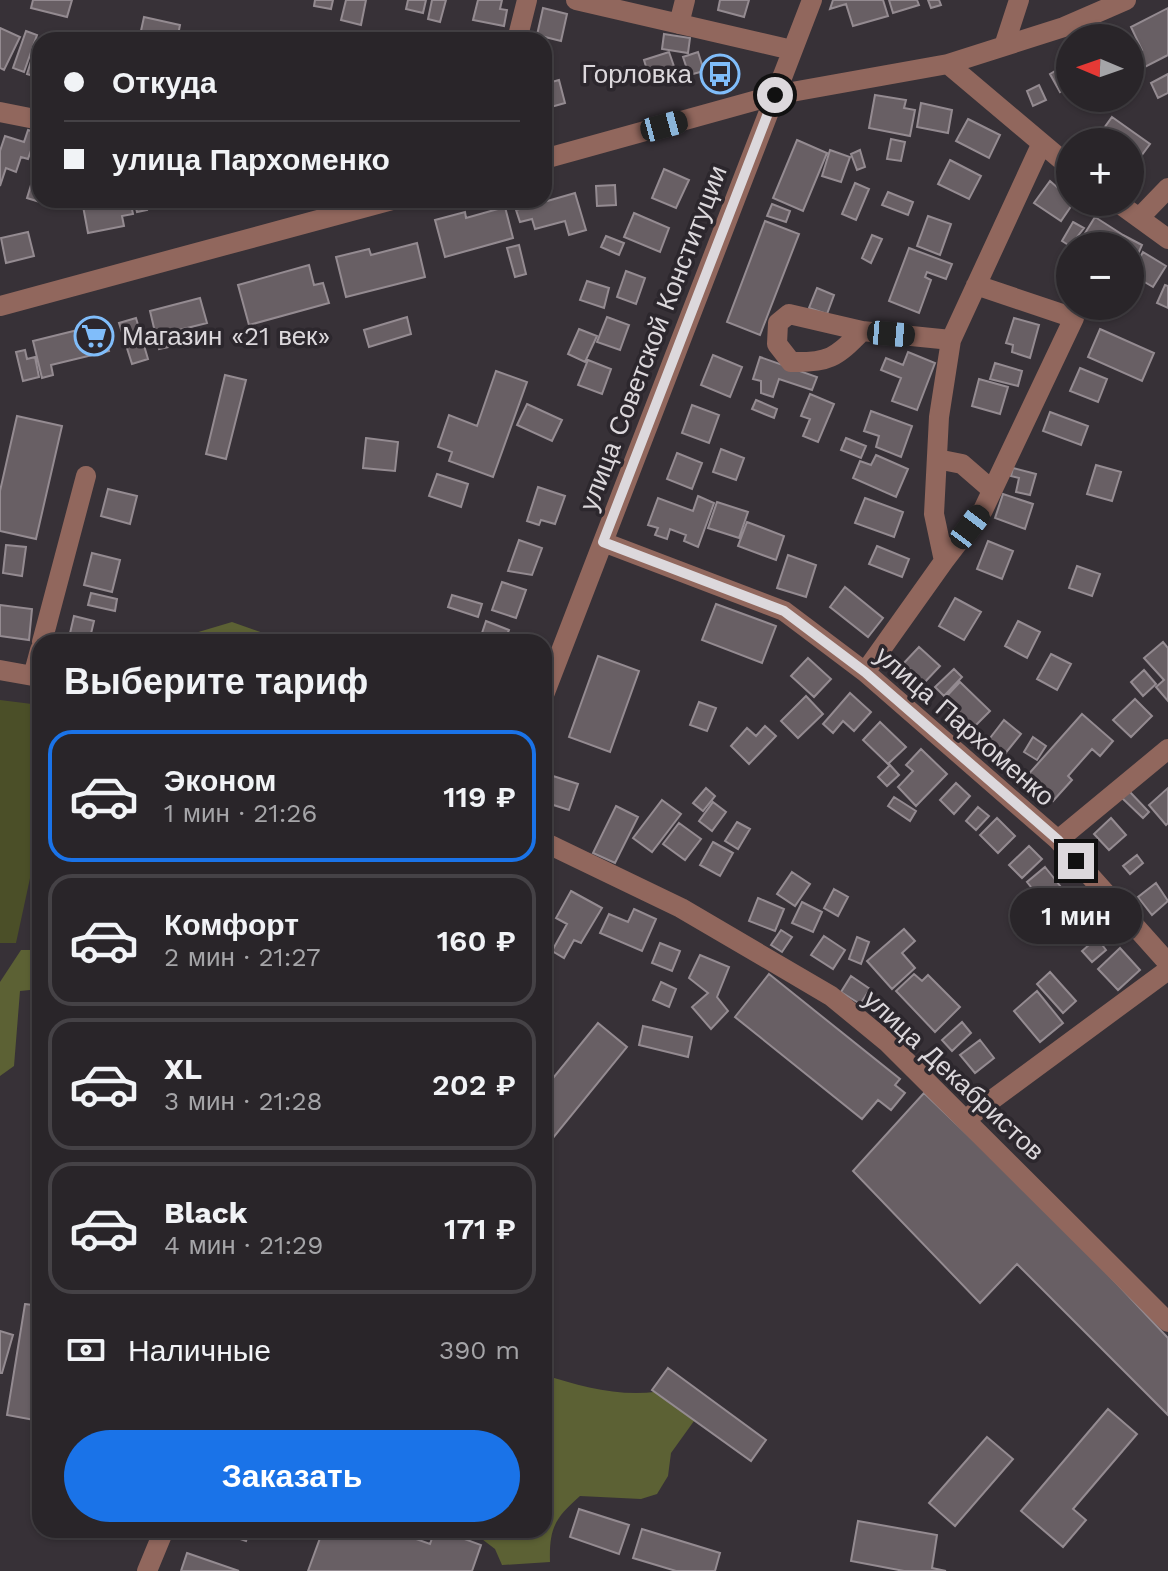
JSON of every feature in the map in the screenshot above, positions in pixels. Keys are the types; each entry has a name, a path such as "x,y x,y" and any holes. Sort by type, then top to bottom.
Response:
{"street":[{"path":"519,32 527,0"},
{"path":"576,0 792,50"},
{"path":"679,24 685,0"},
{"name":"улица Советской Конституции","path":"552,674 812,0"},
{"path":"1004,46 1019,0"},
{"path":"552,157 775,95 948,64 1064,27 1126,0"},
{"path":"948,64 1056,156"},
{"path":"0,112 32,118"},
{"path":"944,561 934,514 951,340 1041,145"},
{"path":"1139,218 1168,188"},
{"path":"0,306 338,208"},
{"path":"1136,216 1168,239"},
{"path":"865,672 983,510 1074,318 976,285"},
{"path":"862,331 951,340"},
{"path":"937,459 962,464 992,490"},
{"path":"44,634 86,476"},
{"name":"улица Пархоменко","path":"603,542 784,611 865,672 1058,840 1168,963"},
{"path":"0,670 32,676"},
{"path":"1058,840 1168,749"},
{"name":"улица Декабристов","path":"552,846 681,908 831,996 887,1042 1168,1322"},
{"path":"966,1119 1168,970"},
{"path":"147,1571 161,1538"}],"green space":[{"path":"232,622 266,634 195,634"},
{"path":"0,700 32,704 32,869 16,943 0,943"},
{"path":"21,950 32,950 32,990 20,991 14,1066 0,1076 0,982"},
{"path":"552,1377 610,1391 644,1393 676,1387 689,1394 694,1421 671,1453 668,1476 657,1494 641,1499 580,1496 555,1524 552,1532"},
{"path":"481,1538 551,1538 550,1562 502,1565 495,1549"}],"building":[{"path":"33,0 72,0 67,17 31,8"},
{"path":"315,0 333,0 331,9 314,6"},
{"path":"346,0 366,0 361,25 341,20"},
{"path":"408,0 426,0 423,13 406,9"},
{"path":"432,0 446,0 440,22 428,19"},
{"path":"478,0 502,0 500,9 507,10 504,26 473,20"},
{"path":"720,0 749,0 744,17 718,10"},
{"path":"833,0 883,0 888,16 853,26 846,4 830,9"},
{"path":"889,0 917,0 919,5 893,13"},
{"path":"928,0 939,0 941,5 931,8"},
{"path":"543,8 567,14 561,41 552,39 552,32 538,32"},
{"path":"1168,8 1168,55 1144,67 1144,24 1137,24"},
{"path":"144,17 180,25 179,32 141,32"},
{"path":"0,28 20,37 4,70 0,68"},
{"path":"26,31 32,33 32,49 24,72 13,68"},
{"path":"664,34 690,38 688,53 662,49"},
{"path":"669,52 676,72 650,80 644,60"},
{"path":"698,52 704,71 689,75 683,57"},
{"path":"32,58 32,76 27,74"},
{"path":"1056,70 1056,85 1050,74"},
{"path":"1168,74 1168,93 1158,98 1151,83"},
{"path":"559,80 565,103 552,107 552,82"},
{"path":"1039,85 1046,100 1033,106 1027,91"},
{"path":"875,95 906,100 904,108 915,110 910,136 869,128"},
{"path":"921,103 952,110 948,133 917,127"},
{"path":"1112,117 1127,128 1104,128"},
{"path":"968,119 1000,135 989,158 956,141"},
{"path":"28,130 32,131 28,159 21,157 16,172 6,168 0,186 0,151 5,136 24,142"},
{"path":"891,139 905,142 901,161 887,159"},
{"path":"797,140 827,153 803,211 773,198"},
{"path":"830,150 850,157 841,182 822,176"},
{"path":"860,150 865,167 857,170 851,154"},
{"path":"950,160 981,176 969,199 938,184"},
{"path":"664,169 689,180 676,208 652,198"},
{"path":"1050,181 1056,186 1056,216 1064,216 1061,221 1034,203"},
{"path":"855,183 869,189 856,220 842,214"},
{"path":"31,185 32,185 32,200 27,198"},
{"path":"615,185 616,205 597,206 596,186"},
{"path":"888,192 913,202 908,215 882,205"},
{"path":"575,193 586,230 569,235 565,221 535,229 532,219 520,222 516,210 552,208 552,200"},
{"path":"772,204 790,211 786,222 767,216"},
{"path":"83,208 132,208 133,214 122,216 124,226 88,233"},
{"path":"505,208 513,238 445,257 435,220 465,212 466,218"},
{"path":"634,213 669,228 660,252 624,237"},
{"path":"928,216 951,224 940,255 917,246"},
{"path":"1095,217 1118,232 1086,232"},
{"path":"765,221 799,234 760,335 727,322"},
{"path":"1073,222 1084,228 1081,232 1067,232"},
{"path":"28,232 34,256 6,263 1,238"},
{"path":"872,235 882,239 871,263 862,258"},
{"path":"606,236 624,243 619,255 601,247"},
{"path":"417,243 425,277 346,297 336,257 369,249 371,255"},
{"path":"519,245 526,274 515,277 507,248"},
{"path":"909,248 952,264 946,279 927,272 925,277 931,280 919,313 889,301"},
{"path":"1144,253 1166,266 1153,287 1144,282"},
{"path":"309,265 314,285 323,283 329,303 249,325 238,285"},
{"path":"626,271 645,278 636,304 617,297"},
{"path":"587,281 609,288 604,308 580,300"},
{"path":"1165,285 1168,286 1168,308 1157,303"},
{"path":"817,288 834,295 827,314 809,308"},
{"path":"200,298 207,323 175,331 178,345 159,349 150,311"},
{"path":"407,317 411,334 369,347 364,330"},
{"path":"607,317 629,325 620,350 597,342"},
{"path":"136,318 148,359 132,364 119,323"},
{"path":"1014,318 1039,325 1030,358 1012,352 1013,345 1006,343"},
{"path":"102,324 109,351 51,365 53,375 42,378 33,341"},
{"path":"579,329 597,336 585,362 568,354"},
{"path":"1100,329 1154,353 1142,381 1088,357"},
{"path":"25,350 27,359 35,357 39,377 23,381 16,352"},
{"path":"908,352 935,363 917,410 892,401 901,378 881,370 886,358 903,365"},
{"path":"713,355 742,367 730,397 701,385"},
{"path":"760,357 817,377 812,390 779,379 773,397 761,393 761,381 753,379"},
{"path":"588,360 611,369 602,394 578,385"},
{"path":"995,363 1022,371 1018,386 990,379"},
{"path":"1080,368 1107,379 1098,402 1070,391"},
{"path":"496,371 527,382 493,477 449,461 452,452 438,447 449,415 477,426"},
{"path":"225,375 246,380 226,459 206,454"},
{"path":"979,379 1008,387 1000,414 972,406"},
{"path":"810,394 834,404 818,442 803,436 810,419 801,416"},
{"path":"756,400 777,409 774,418 752,409"},
{"path":"527,404 562,420 552,441 517,425"},
{"path":"692,405 719,415 709,443 682,433"},
{"path":"871,411 912,426 901,457 876,447 879,436 864,431"},
{"path":"1050,412 1088,426 1081,445 1043,431"},
{"path":"17,416 62,426 36,539 0,531 0,491"},
{"path":"366,438 398,442 395,471 363,468"},
{"path":"846,438 866,446 861,458 841,450"},
{"path":"721,449 744,458 736,480 713,472"},
{"path":"677,453 702,463 692,489 667,479"},
{"path":"876,455 908,469 896,497 853,478 860,461 871,465"},
{"path":"1096,465 1121,472 1112,501 1087,494"},
{"path":"1013,468 1036,474 1030,495 1016,492 1019,478 1011,476"},
{"path":"437,474 468,484 461,507 429,496"},
{"path":"538,487 565,496 555,524 541,520 539,525 527,521"},
{"path":"108,489 137,496 130,524 101,516"},
{"path":"1003,494 1033,504 1025,529 995,518"},
{"path":"698,496 714,503 698,547 684,541 686,535 670,529 667,539 655,535 658,528 648,525 658,498 693,511"},
{"path":"865,498 903,512 894,537 855,523"},
{"path":"717,502 748,512 739,538 708,528"},
{"path":"747,522 784,536 776,560 738,546"},
{"path":"519,540 542,548 532,575 508,571"},
{"path":"988,541 1013,551 1002,579 977,569"},
{"path":"6,545 26,547 22,576 3,573"},
{"path":"877,546 909,559 902,577 869,564"},
{"path":"92,553 120,560 112,592 84,585"},
{"path":"788,555 816,565 806,597 777,588"},
{"path":"1077,566 1100,574 1092,596 1069,588"},
{"path":"502,582 526,590 516,618 492,610"},
{"path":"845,587 883,618 868,637 830,607"},
{"path":"91,593 117,599 115,611 88,605"},
{"path":"452,595 482,604 478,617 448,607"},
{"path":"955,598 981,612 964,640 939,626"},
{"path":"716,604 776,626 762,663 702,640"},
{"path":"0,605 32,609 29,640 0,636"},
{"path":"74,616 94,621 91,634 70,634"},
{"path":"486,621 509,630 507,634 482,634"},
{"path":"1018,621 1040,632 1027,658 1005,646"},
{"path":"1163,642 1168,648 1168,701 1156,687 1164,680 1144,658"},
{"path":"919,647 940,666 923,684 902,665"},
{"path":"1051,654 1071,664 1057,690 1037,679"},
{"path":"598,656 639,671 610,752 569,737"},
{"path":"808,658 831,679 814,697 791,676"},
{"path":"954,669 962,677 944,696 935,687"},
{"path":"1144,670 1156,684 1143,696 1131,682"},
{"path":"960,682 990,711 972,729 942,701"},
{"path":"850,693 871,712 854,731 843,721 833,733 823,724"},
{"path":"806,696 823,714 798,738 781,721"},
{"path":"1135,699 1152,716 1131,737 1113,720"},
{"path":"699,702 716,708 707,731 690,725"},
{"path":"1082,714 1113,741 1100,756 1092,749 1068,776 1072,780 1053,801 1026,777"},
{"path":"1004,720 1021,734 1004,755 987,742"},
{"path":"880,722 906,747 888,764 863,740"},
{"path":"765,726 776,736 749,764 731,746 747,728 756,736"},
{"path":"1033,737 1046,746 1037,760 1024,752"},
{"path":"921,749 947,774 916,806 898,787 913,771 906,765"},
{"path":"890,765 899,775 887,786 878,777"},
{"path":"553,776 578,784 569,810 552,805"},
{"path":"956,783 970,796 954,814 940,800"},
{"path":"706,788 715,796 703,811 693,803"},
{"path":"1168,788 1168,823 1166,825 1149,805"},
{"path":"1129,791 1149,812 1143,818 1122,798"},
{"path":"894,797 916,811 910,821 888,806"},
{"path":"662,800 681,814 652,852 633,838"},
{"path":"713,802 726,812 712,831 699,821"},
{"path":"616,806 638,817 615,863 593,853"},
{"path":"978,807 989,816 976,830 966,821"},
{"path":"997,818 1015,836 998,853 980,835"},
{"path":"1111,818 1126,835 1109,850 1094,834"},
{"path":"737,822 750,829 738,849 725,841"},
{"path":"679,823 701,839 685,860 663,844"},
{"path":"713,842 733,853 720,876 700,865"},
{"path":"1029,846 1042,859 1022,878 1009,865"},
{"path":"1137,855 1143,863 1130,874 1123,866"},
{"path":"1045,867 1061,887 1043,902 1027,882"},
{"path":"792,872 810,884 795,906 777,894"},
{"path":"1156,883 1168,901 1152,915 1138,897"},
{"path":"834,889 848,897 838,916 824,908"},
{"path":"1066,890 1083,912 1063,927 1047,905"},
{"path":"571,891 602,908 581,943 574,940 564,958 552,951 567,924 556,918"},
{"path":"758,898 784,909 775,931 749,921"},
{"path":"802,902 822,912 813,932 792,923"},
{"path":"634,909 656,919 642,951 600,933 609,914 628,922"},
{"path":"904,929 915,941 902,953 915,968 892,989 867,961"},
{"path":"781,930 792,937 782,952 771,945"},
{"path":"824,936 845,950 833,969 811,955"},
{"path":"857,937 869,942 861,964 849,959"},
{"path":"1097,938 1106,950 1092,962 1082,951"},
{"path":"660,943 680,951 672,971 652,963"},
{"path":"1120,948 1140,970 1118,990 1098,969"},
{"path":"700,955 729,967 717,997 728,1011 711,1029 692,1007 708,993 689,978"},
{"path":"1050,972 1076,1001 1063,1013 1037,984"},
{"path":"769,974 900,1079 895,1085 905,1093 891,1110 878,1100 862,1119 735,1017"},
{"path":"914,974 922,981 928,975 960,1007 935,1032 896,991"},
{"path":"851,976 870,989 860,1004 841,992"},
{"path":"661,982 676,989 669,1007 653,1000"},
{"path":"1037,991 1063,1023 1040,1042 1014,1011"},
{"path":"962,1022 971,1033 952,1051 942,1040"},
{"path":"598,1023 627,1047 552,1139 552,1079"},
{"path":"643,1026 692,1037 688,1057 639,1045"},
{"path":"980,1040 994,1058 975,1073 960,1055"},
{"path":"924,1093 1057,1220 1168,1338 1168,1415 1017,1264 980,1303 853,1171"},
{"path":"25,1304 32,1305 32,1420 7,1415"},
{"path":"0,1331 13,1335 2,1373 0,1373"},
{"path":"668,1368 766,1440 751,1461 652,1390"},
{"path":"1108,1409 1137,1434 1073,1509 1086,1520 1063,1547 1021,1511"},
{"path":"987,1437 1013,1459 955,1526 929,1503"},
{"path":"579,1509 629,1525 619,1554 570,1537"},
{"path":"858,1521 937,1535 932,1568 946,1571 904,1571 851,1561"},
{"path":"642,1529 720,1553 715,1571 676,1571 633,1558"},
{"path":"320,1538 413,1538 430,1544 432,1538 462,1538 481,1545 472,1571 308,1571"},
{"path":"187,1553 239,1571 181,1571"}],"place":[{"name":"Горловка","path":"720,74"},
{"name":"Магазин «21 век»","path":"94,336"}],"route":[{"path":"775,95 603,542 784,611 865,672 1058,840 1076,861"}]}
